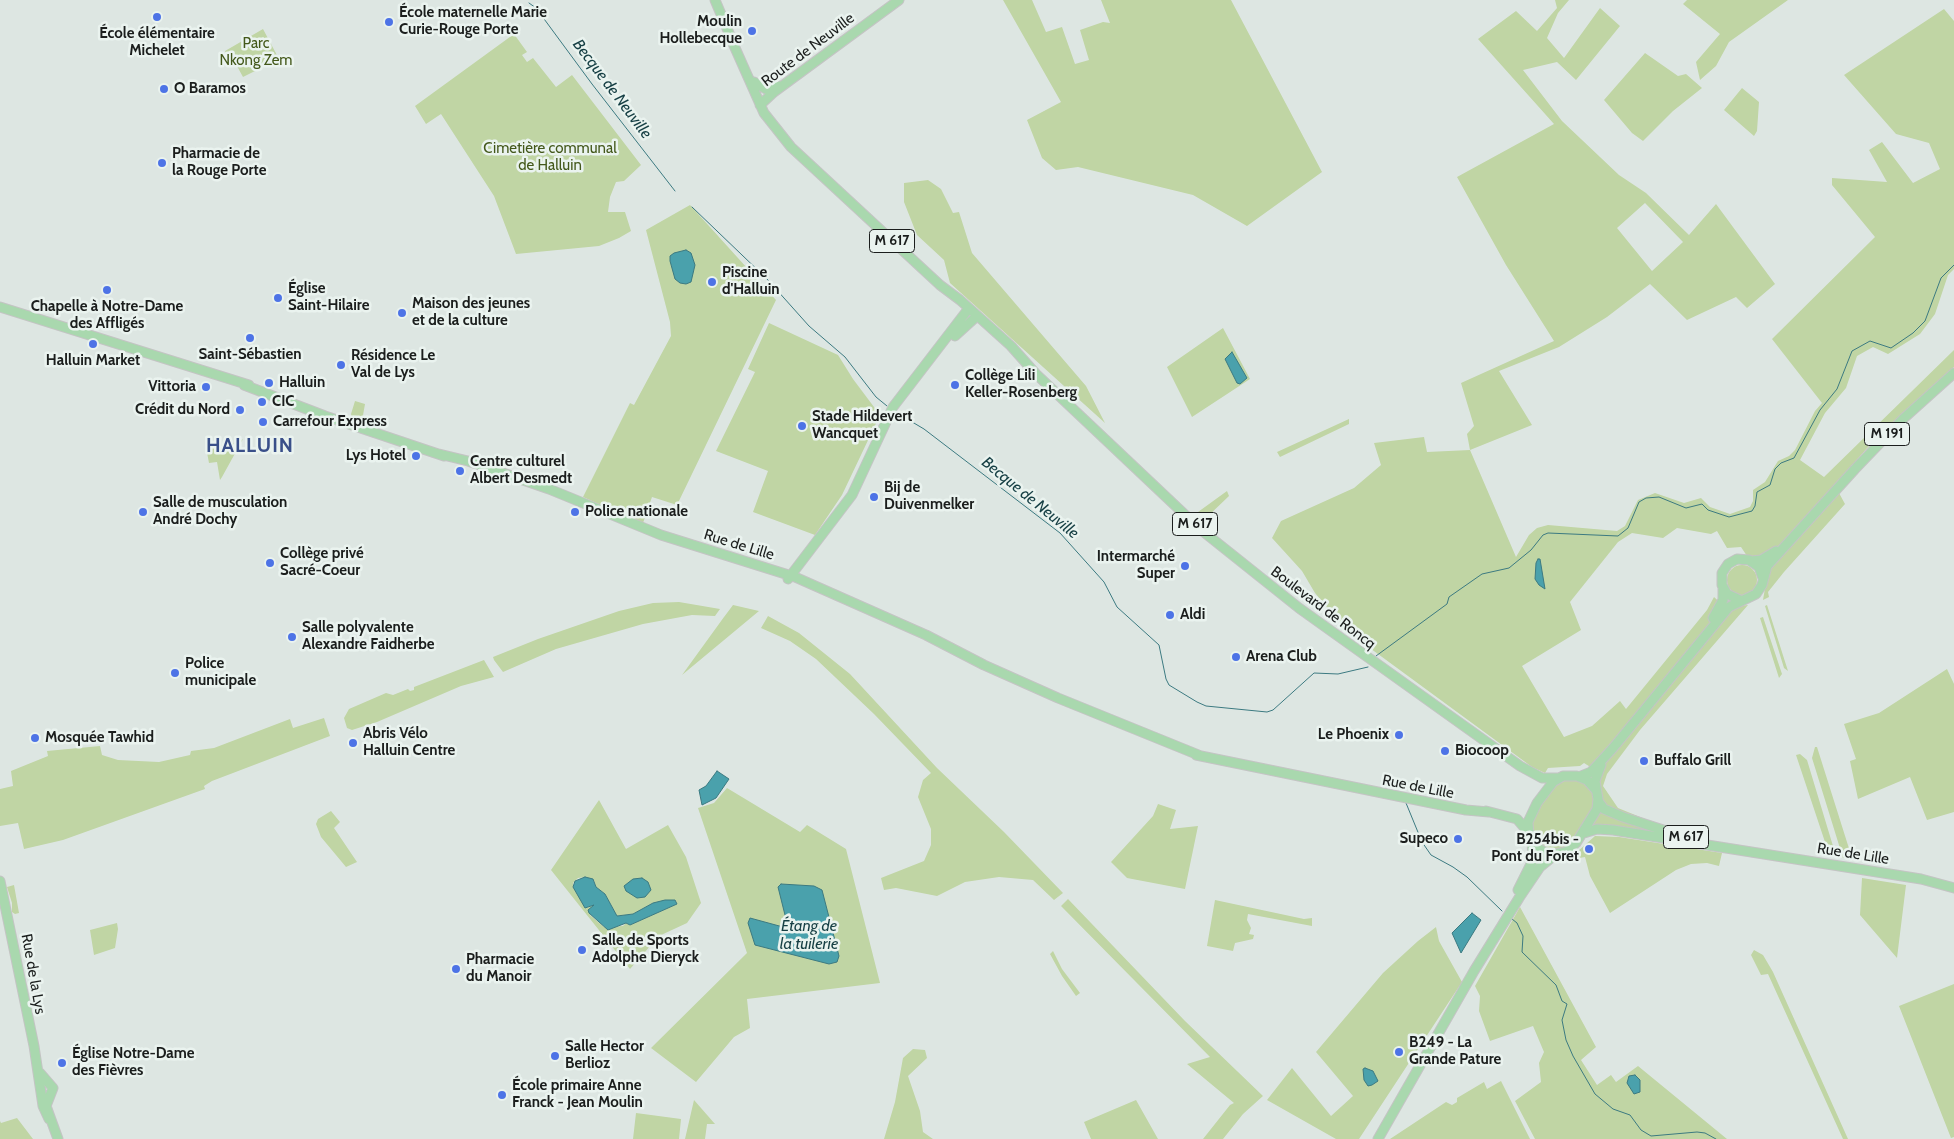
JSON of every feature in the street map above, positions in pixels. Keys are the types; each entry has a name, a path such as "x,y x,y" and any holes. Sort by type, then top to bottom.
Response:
{"main road":[{"name":"M 617","path":"714,0 762,103"},
{"name":"Route de Neuville","path":"762,103 786,83 899,0"},
{"name":"M 617","path":"732,41 743,57 762,103"},
{"path":"754,82 766,89 786,83"},
{"name":"Boulevard de Roncq","path":"762,103 801,156 1139,470 1224,543 1254,573 1373,662 1520,766"},
{"name":"Rue de Lille","path":"0,307 165,357 379,431 439,454 468,461 549,489 660,535 789,577 926,635 984,666 1116,723 1201,756 1501,814 1519,820 1528,832"},
{"path":"789,577 853,494 885,421 897,402 968,310"},
{"path":"897,402 908,392 958,332 976,317"},
{"name":"M 191","path":"1763,578 1767,566 1890,432 1954,373"},
{"name":"M 191","path":"1752,562 1768,557 1791,541"},
{"path":"1700,641 1722,603 1723,589 1721,576 1728,564 1740,559 1752,562 1760,570 1763,578 1760,589 1747,600 1730,597 1723,589"},
{"path":"1580,776 1591,772 1613,748 1729,607 1740,600"},
{"path":"1378,1139 1474,972 1528,884 1547,860 1556,854 1569,850 1584,833 1596,813 1598,772 1613,748"},
{"name":"M 617","path":"1520,766 1540,777 1558,778"},
{"name":"M 617","path":"1520,766 1539,785 1539,800"},
{"path":"1474,972 1530,867 1534,855 1528,832 1528,822 1539,800 1558,778 1570,775 1580,776 1590,782 1596,790"},
{"name":"Rue de Lille","path":"1501,814 1523,813 1539,800"},
{"name":"Rue de Lille","path":"1598,802 1602,808 1611,813 1662,831 1709,842 1765,850 1781,856"},
{"name":"Rue de Lille","path":"1584,833 1594,830 1609,830 1921,879 1954,882"},
{"path":"1532,842 1542,851 1556,854"},
{"name":"Rue de Lille","path":"1921,879 1954,888"},
{"name":"Rue de la Lys","path":"0,881 45,1104 58,1139"},
{"name":"Rue de la Lys","path":"38,1071 53,1089 43,1092"}],"green space":[{"path":"1003,0 1032,0 1046,32 1062,27 1075,64 1089,60 1080,30 1103,22 1110,23 1101,0 1231,0 1322,172 1247,226 1193,195 1078,167 1056,170 1042,158 1027,120 1061,102"},
{"path":"1555,0 1569,0 1558,13 1547,38 1564,58 1600,8 1620,26 1576,80 1557,62 1523,70 1562,121 1619,175 1646,193 1689,235 1716,204 1775,284 1747,308 1736,297 1687,320 1650,284 1607,317 1559,347 1499,371 1532,425 1470,450 1467,434 1474,426 1461,383 1554,341 1506,265 1457,177 1554,124 1478,39 1516,11 1537,31 1557,8","holes":["1645,203 1683,242 1652,271 1617,228"]},
{"path":"1687,0 1788,0 1729,42 1716,66 1700,80 1696,62 1720,34 1683,4"},
{"path":"1944,9 1954,21 1954,269 1948,275 1935,314 1920,334 1888,354 1873,347 1857,356 1846,388 1825,413 1800,460 1824,477 1954,350 1954,367 1869,446 1784,542 1762,558 1747,556 1741,547 1727,548 1717,531 1711,534 1677,528 1663,538 1632,533 1618,542 1570,602 1581,630 1522,666 1564,737 1592,726 1620,701 1626,709 1707,610 1714,597 1728,610 1748,605 1640,730 1607,774 1603,786 1618,808 1650,821 1611,811 1603,805 1598,782 1600,773 1584,763 1580,766 1548,768 1545,773 1532,767 1348,632 1315,593 1302,571 1272,538 1281,521 1354,488 1381,465 1374,443 1424,437 1427,452 1470,450 1516,557 1529,535 1537,528 1548,525 1617,531 1625,526 1638,500 1655,493 1684,503 1701,498 1710,507 1730,514 1750,507 1753,501 1753,490 1765,482 1778,461 1789,456 1795,450 1815,411 1822,403 1772,339 1875,237 1832,185 1832,178 1887,182 1869,150 1882,142 1913,183 1940,169 1929,143 1896,134 1844,75"},
{"name":"Parc Nkong Zem","path":"263,29 279,59 243,77 232,57 228,58 225,51"},
{"name":"Cimetière communal de Halluin","path":"514,34 527,52 522,55 527,62 533,58 556,87 572,75 641,165 624,181 616,182 610,197 608,212 625,212 631,231 619,238 599,246 516,254 494,196 441,114 426,124 415,106"},
{"path":"1645,53 1678,76 1686,74 1702,88 1673,111 1643,141 1632,133 1604,100"},
{"path":"1742,88 1759,102 1757,131 1754,136 1724,110"},
{"path":"928,180 941,189 953,213 959,212 972,253 1086,386 1105,423 950,283 944,260 917,235 904,202 904,183"},
{"path":"690,205 776,300 677,505 652,497 643,523 613,507 608,508 583,497 630,403 634,405 671,336 670,322 646,230"},
{"name":"Stade Hildevert Wancquet","path":"769,323 838,355 880,415 842,495 815,535 753,512 768,471 716,451 755,372 748,369"},
{"path":"1223,328 1250,379 1192,417 1167,367"},
{"path":"355,401 365,404 362,421 352,418 351,414"},
{"path":"1349,419 1349,424 1280,457 1277,452"},
{"path":"243,439 220,480 217,462 209,463 206,447 239,442"},
{"path":"1227,491 1229,496 1205,519 1198,512"},
{"path":"1839,493 1845,504 1784,572 1768,592 1769,597 1763,600 1768,571"},
{"path":"1742,565 1753,569 1757,580 1753,591 1742,595 1731,591 1727,580 1731,569"},
{"path":"679,602 720,609 715,616 692,615 643,624 556,649 503,672 493,657 619,611 653,603"},
{"path":"733,605 759,611 682,675 724,617"},
{"path":"1767,605 1788,671 1784,668 1765,606"},
{"path":"768,616 799,633 850,674 937,768 1004,832 1063,893 1054,900 1033,880 999,877 965,882 937,896 896,888 884,890 881,878 924,861 931,845 931,829 918,797 923,780 931,773 874,714 816,659 790,641 761,628"},
{"path":"1763,617 1782,674 1779,678 1760,618"},
{"path":"484,660 494,677 461,686 377,722 352,730 347,728 344,718 349,709 386,693 393,695 408,689 410,691 414,690 414,687"},
{"path":"1947,669 1954,684 1954,812 1927,820 1910,777 1858,799 1850,761 1856,759 1844,724 1879,713"},
{"path":"324,718 330,736 212,781 204,786 205,789 63,840 24,849 18,823 0,826 0,789 13,786 11,771 48,756 47,751 100,746 102,755 118,760 159,762 190,755 191,751 214,748 290,719 293,728"},
{"path":"1815,747 1817,747 1852,858 1843,858 1812,758"},
{"path":"1800,754 1807,760 1836,856 1829,854 1796,755"},
{"path":"1565,779 1582,781 1594,793 1595,807 1573,843 1560,851 1545,850 1532,837 1532,818 1551,788"},
{"path":"727,788 800,832 807,825 846,849 880,983 747,999 750,1028 734,1037 696,1082 651,1048 747,953 698,808 714,803"},
{"path":"599,800 626,849 668,825 686,857 701,903 687,923 659,936 630,969 551,870","holes":["585,877 594,881 596,887 605,894 617,916 633,914 653,903 677,904 630,925 626,923 623,926 604,927 590,915 594,905 586,908 573,887 573,883 578,878"]},
{"path":"1158,804 1176,810 1170,829 1198,826 1185,889 1127,878 1111,862 1153,816"},
{"path":"1600,810 1662,833 1592,826"},
{"path":"331,811 340,822 334,828 357,862 346,867 321,837 316,824 318,819"},
{"path":"1595,836 1619,837 1722,853 1719,866 1707,863 1691,864 1676,870 1610,913 1590,876 1585,857 1568,860"},
{"path":"1862,878 1906,885 1897,958 1860,915"},
{"path":"14,885 19,913 15,914 12,912 12,903 7,887"},
{"path":"1068,899 1185,1021 1263,1096 1243,1114 1223,1139 1203,1139 1230,1105 1234,1103 1187,1064 1210,1057 1061,906"},
{"path":"1215,900 1304,919 1312,918 1312,926 1248,914 1247,920 1251,928 1249,934 1254,935 1253,939 1235,943 1233,951 1207,946"},
{"path":"1520,907 1596,1047 1581,1060 1597,1085 1611,1075 1616,1082 1638,1066 1727,1139 1535,1139 1515,1101 1541,1082 1539,1063 1544,1052 1533,1026 1490,1041 1479,1011 1480,996 1475,986"},
{"path":"117,923 115,948 94,955 90,930"},
{"path":"1436,927 1439,941 1462,982 1359,1139 1336,1139 1267,1100 1292,1068 1331,1116 1353,1096 1316,1052 1383,973"},
{"path":"1754,950 1763,955 1773,972 1848,1139 1843,1139 1768,974 1761,975 1751,955"},
{"path":"1053,951 1062,969 1080,993 1076,996 1050,954"},
{"path":"1954,984 1954,1137 1951,1138 1899,1006"},
{"path":"913,1049 925,1050 927,1058 908,1076 920,1111 923,1132 933,1139 884,1139 895,1102 903,1058"},
{"path":"1501,1081 1530,1139 1390,1139 1446,1102 1452,1105 1457,1102 1457,1098 1484,1082 1487,1089"},
{"path":"694,1100 715,1124 707,1124 705,1139 685,1139"},
{"path":"1136,1100 1158,1139 1091,1139 1084,1122"},
{"path":"636,1113 681,1119 679,1139 633,1139"},
{"path":"17,1118 33,1139 0,1139 0,1121 1,1123"}],"water":[{"path":"686,250 691,253 695,265 691,282 686,284 680,283 675,279 670,256"},
{"path":"1232,352 1247,378 1240,384 1237,383 1225,359"},
{"path":"1538,559 1540,559 1545,589 1535,579"},
{"path":"717,771 729,779 716,798 702,805 699,790 706,786"},
{"path":"585,877 593,879 596,887 605,894 617,916 633,914 653,903 665,900 675,900 677,904 630,925 626,923 608,930 589,913 588,910 594,905 585,908 573,887 575,881"},
{"path":"642,878 648,882 651,890 645,897 637,898 626,891 624,886 633,879"},
{"name":"Étang de la tuilerie","path":"781,884 814,886 822,890 839,956 837,962 829,964 755,945 748,923 750,918 783,927 787,923 778,887"},
{"path":"1472,913 1481,920 1461,953 1452,933"},
{"path":"1363,1069 1373,1071 1378,1081 1372,1085 1368,1086 1364,1080"},
{"path":"1635,1075 1640,1080 1640,1092 1634,1094 1627,1083 1629,1076"}],"waterway":[{"name":"Becque de Neuville","path":"529,3 536,8 675,191"},
{"name":"Becque de Neuville","path":"692,207 767,279 809,326 845,357 876,397 887,406"},
{"name":"Becque de Neuville","path":"1376,656 1447,604 1449,597 1482,574 1509,568 1531,550 1543,535 1548,533 1618,536 1628,528 1639,502 1646,498 1659,497 1686,508 1702,504 1708,510 1729,517 1752,511 1755,506 1757,492 1770,485 1775,469 1781,463 1794,458 1820,410 1837,389 1852,351 1870,341 1891,348 1913,333 1925,321 1941,278 1954,265"},
{"name":"Becque de Neuville","path":"897,413 924,429 1060,533 1104,582 1117,607 1159,645 1169,685 1197,702 1206,706 1267,712 1273,710 1314,673 1338,674 1368,667"},
{"path":"1406,803 1422,842 1431,855 1467,877 1502,911"},
{"path":"1512,919 1517,923 1523,936 1522,952 1556,985 1562,1001 1567,1004 1562,1020 1566,1040 1595,1094 1613,1109 1630,1115 1641,1130 1651,1136 1697,1132 1705,1133 1716,1139"}],"place":[{"name":"École élémentaire Michelet","path":"157,17"},
{"name":"École maternelle Marie Curie-Rouge Porte","path":"389,22"},
{"name":"Moulin Hollebecque","path":"752,31"},
{"name":"O Baramos","path":"164,89"},
{"name":"Pharmacie de la Rouge Porte","path":"162,163"},
{"name":"Piscine d'Halluin","path":"712,282"},
{"name":"Chapelle à Notre-Dame des Affligés","path":"107,290"},
{"name":"Église Saint-Hilaire","path":"278,298"},
{"name":"Maison des jeunes et de la culture","path":"402,313"},
{"name":"Saint-Sébastien","path":"250,338"},
{"name":"Halluin Market","path":"93,344"},
{"name":"Résidence Le Val de Lys","path":"341,365"},
{"name":"Halluin","path":"269,383"},
{"name":"Collège Lili Keller-Rosenberg","path":"955,385"},
{"name":"Vittoria","path":"206,387"},
{"name":"CIC","path":"262,402"},
{"name":"Crédit du Nord","path":"240,410"},
{"name":"Carrefour Express","path":"263,422"},
{"name":"Stade Hildevert Wancquet","path":"802,426"},
{"name":"Lys Hotel","path":"416,456"},
{"name":"Centre culturel Albert Desmedt","path":"460,471"},
{"name":"Bij de Duivenmelker","path":"874,497"},
{"name":"Salle de musculation André Dochy","path":"143,512"},
{"name":"Police nationale","path":"575,512"},
{"name":"Collège privé Sacré-Coeur","path":"270,563"},
{"name":"Intermarché Super","path":"1185,566"},
{"name":"Aldi","path":"1170,615"},
{"name":"Salle polyvalente Alexandre Faidherbe","path":"292,637"},
{"name":"Arena Club","path":"1236,657"},
{"name":"Police municipale","path":"175,673"},
{"name":"Le Phoenix","path":"1399,735"},
{"name":"Mosquée Tawhid","path":"35,738"},
{"name":"Abris Vélo Halluin Centre","path":"353,743"},
{"name":"Biocoop","path":"1445,751"},
{"name":"Buffalo Grill","path":"1644,761"},
{"name":"Supeco","path":"1458,839"},
{"name":"B254bis - Pont du Foret","path":"1589,849"},
{"name":"Salle de Sports Adolphe Dieryck","path":"582,950"},
{"name":"Pharmacie du Manoir","path":"456,969"},
{"name":"B249 - La Grande Pature","path":"1399,1052"},
{"name":"Salle Hector Berlioz","path":"555,1056"},
{"name":"Église Notre-Dame des Fièvres","path":"62,1063"},
{"name":"École primaire Anne Franck - Jean Moulin","path":"502,1095"}],"district":[{"name":"HALLUIN","path":"250,446"}]}
